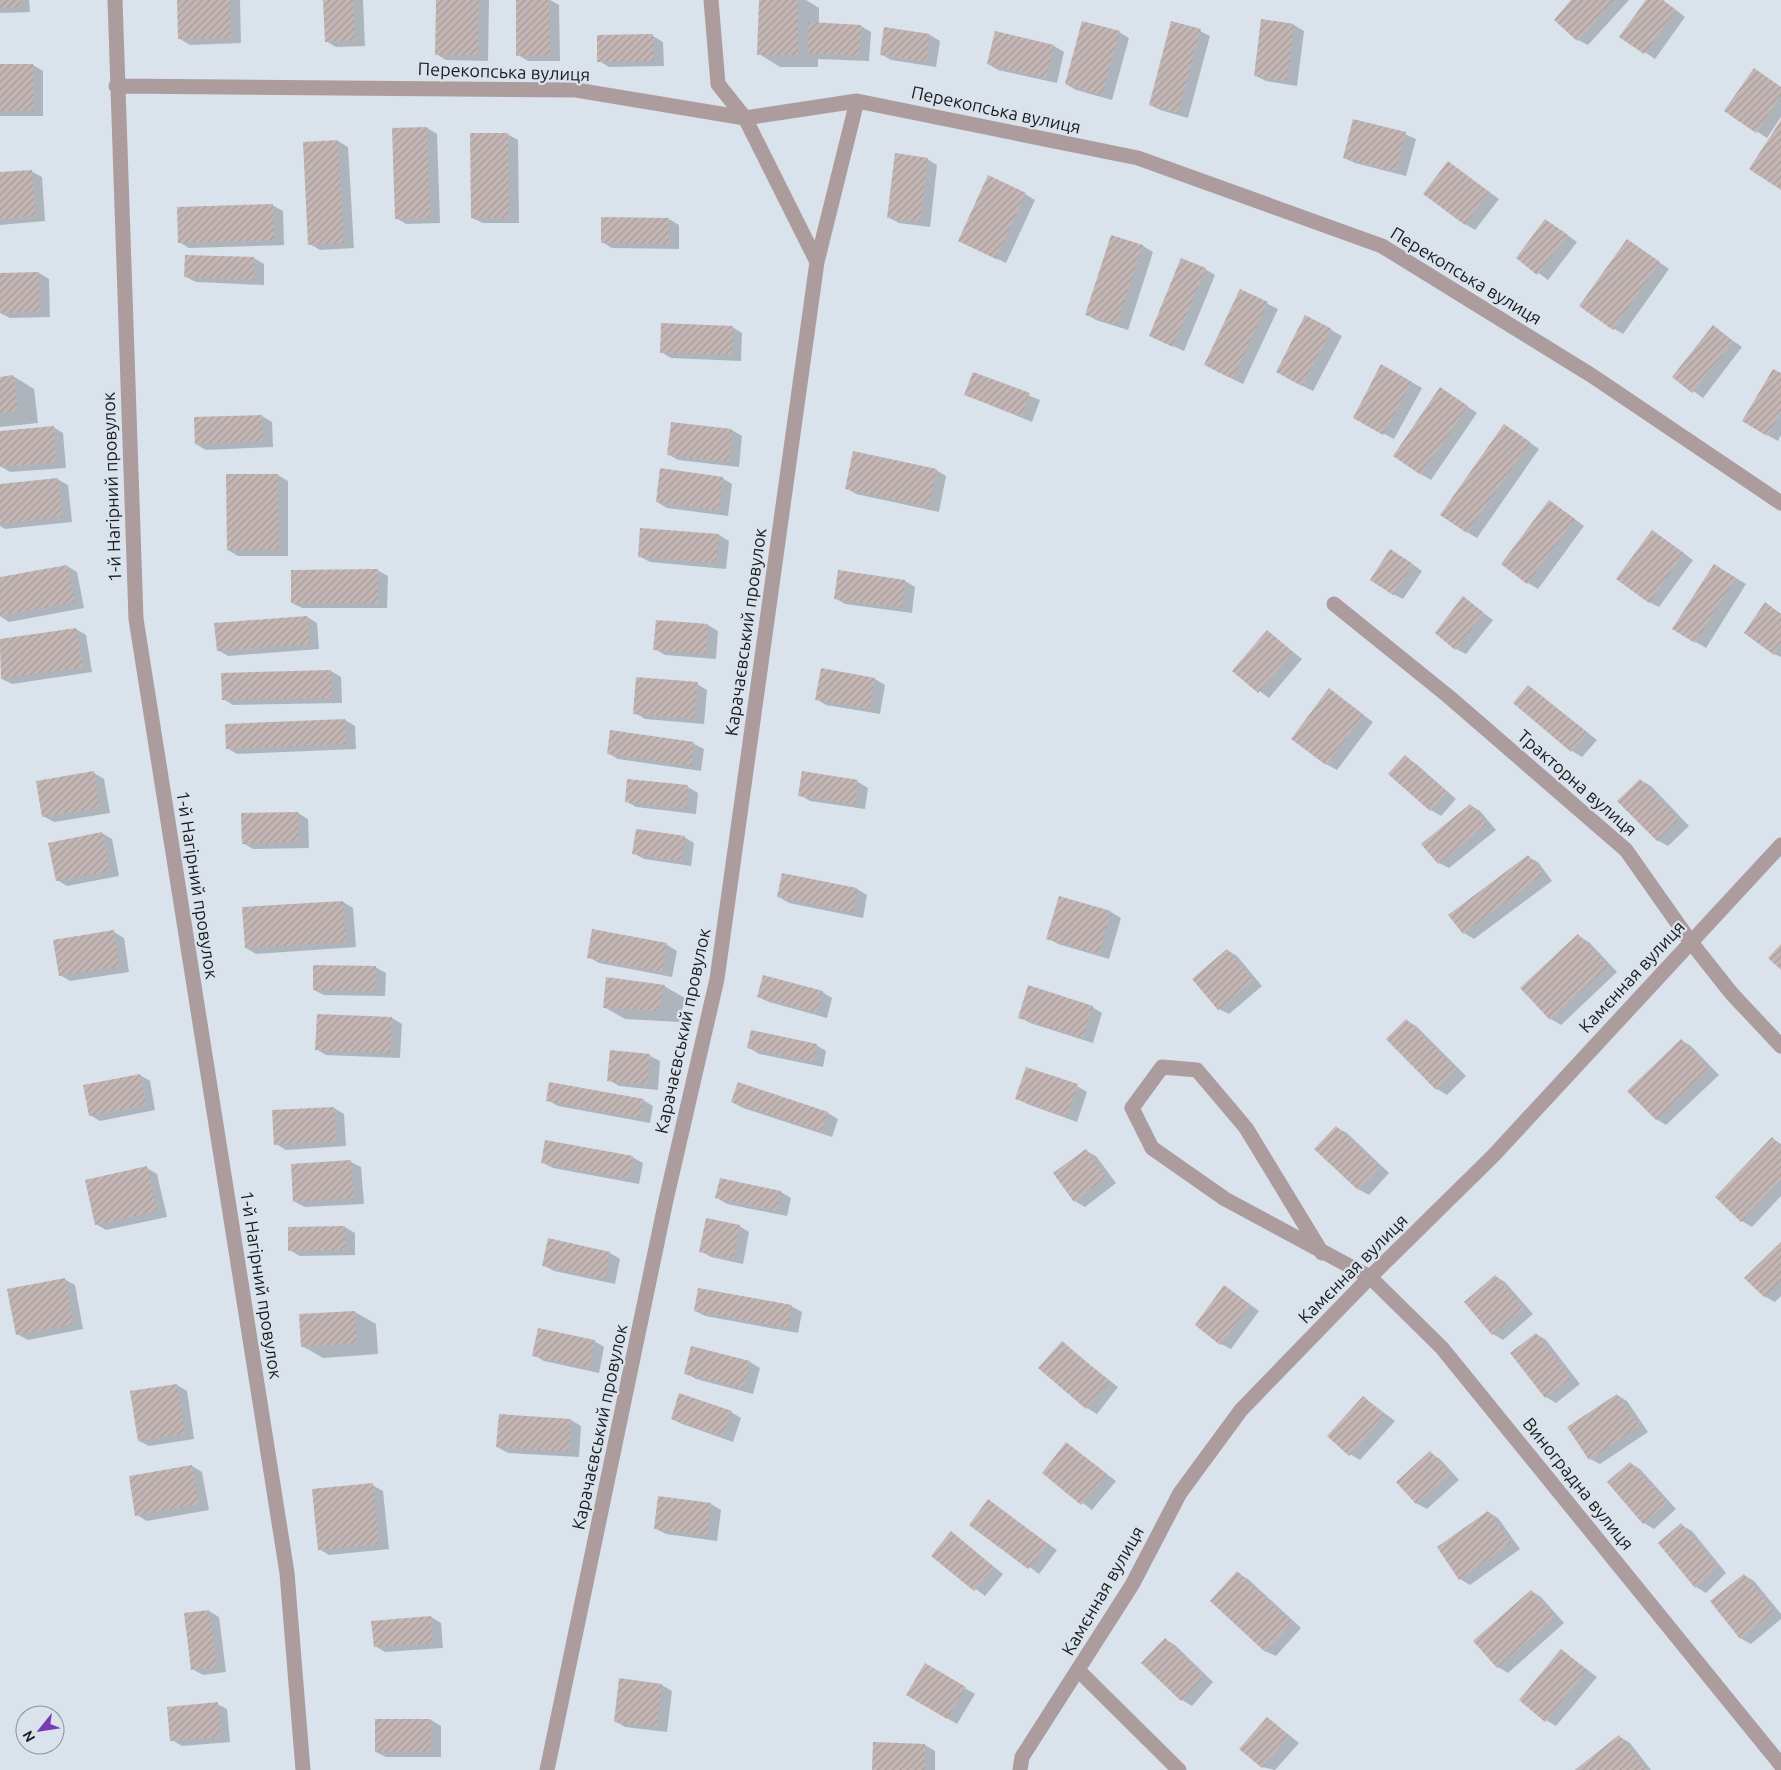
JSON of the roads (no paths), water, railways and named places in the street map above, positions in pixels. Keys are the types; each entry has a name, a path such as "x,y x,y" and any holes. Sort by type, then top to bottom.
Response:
{"street":[{"name":"1-й Нагірний провулок","path":"115,0 116,86 136,619 287,1573 303,1770"},
{"path":"711,0 718,84 745,118 817,262"},
{"name":"Перекопська вулиця","path":"116,86 576,90 745,118 857,101 1138,158 1382,246 1591,375 1781,503"},
{"name":"Карачаєвський провулок","path":"547,1770 666,1200 717,980 817,262 857,101"},
{"name":"Тракторна вулиця","path":"1334,604 1448,696 1626,850 1690,941 1732,994 1781,1046"},
{"name":"Камєнная вулиця","path":"1020,1770 1022,1757 1132,1585 1180,1493 1241,1410 1370,1277 1493,1156 1690,941 1781,845"},
{"name":"Виноградна вулиця","path":"1322,1253 1246,1128 1197,1070 1162,1067 1132,1108 1152,1148 1225,1199 1322,1253 1370,1277 1442,1348 1781,1765"},
{"path":"1078,1670 1179,1770"}]}
